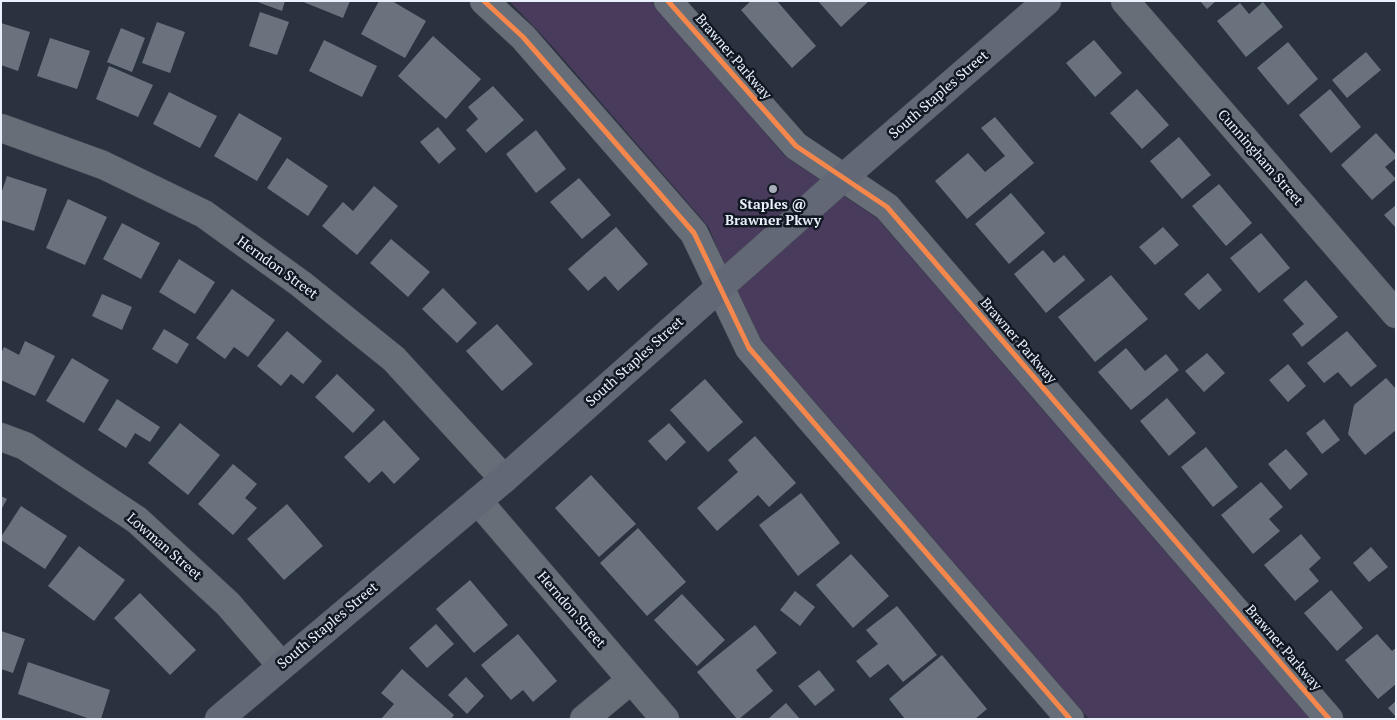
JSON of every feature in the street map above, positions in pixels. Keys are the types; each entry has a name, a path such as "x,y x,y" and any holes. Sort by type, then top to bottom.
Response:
{"main road":[{"name":"South Staples Street","path":"219,719 504,479 719,287 1047,1"}],"street":[{"path":"484,1 523,36 694,233 749,348 1070,719"},
{"name":"Brawner Parkway","path":"668,1 796,146 887,207 1329,719"},
{"name":"Cunningham Street","path":"1125,1 1396,314"},
{"name":"Herndon Street","path":"1,128 103,165 204,214 302,284 394,359 504,479"},
{"name":"Lowman Street","path":"1,437 25,446 137,520 228,604 282,665"},
{"name":"Herndon Street","path":"478,501 665,719"},
{"path":"584,719 631,680"}],"shaded area":[{"path":"509,1 651,1 785,156 878,219 1310,719 1089,719 751,328 708,226 553,47"}],"building":[{"path":"255,1 285,1 282,11"},
{"path":"301,1 350,1 343,18"},
{"path":"379,1 392,1 426,21 405,58 361,34"},
{"path":"751,1 777,1 816,46 792,68 741,10"},
{"path":"818,1 869,1 841,27"},
{"path":"1200,1 1216,1 1207,9"},
{"path":"1263,2 1283,27 1246,57 1217,21 1240,3 1249,14"},
{"path":"260,12 289,22 277,55 249,46"},
{"path":"157,22 185,32 170,73 142,63"},
{"path":"1,23 30,32 18,71 1,65"},
{"path":"121,28 145,38 132,72 107,62"},
{"path":"433,36 481,79 446,119 398,76"},
{"path":"50,38 90,51 77,89 37,76"},
{"path":"324,40 377,66 362,97 309,71"},
{"path":"1094,40 1122,73 1095,97 1066,63"},
{"path":"1288,42 1318,79 1288,105 1257,68"},
{"path":"1366,52 1381,70 1347,98 1332,80"},
{"path":"109,66 153,85 138,117 96,99"},
{"path":"493,86 524,120 486,153 466,130 478,119 468,107"},
{"path":"1137,89 1169,125 1142,149 1110,113"},
{"path":"1330,89 1361,127 1331,153 1299,115"},
{"path":"169,92 217,116 200,148 153,124"},
{"path":"239,113 282,138 257,181 214,156"},
{"path":"995,117 1034,163 967,219 935,181 968,153 985,172 1005,156 981,128"},
{"path":"438,127 456,149 439,164 420,142"},
{"path":"536,130 566,169 536,193 506,154"},
{"path":"1376,133 1396,155 1396,158 1385,167 1396,179 1372,200 1341,165"},
{"path":"1179,137 1211,175 1182,199 1150,161"},
{"path":"287,158 328,186 308,216 267,188"},
{"path":"7,176 47,189 34,231 1,220 1,194"},
{"path":"579,178 611,215 582,239 550,202"},
{"path":"1219,184 1252,223 1226,246 1192,206"},
{"path":"374,186 398,206 357,255 322,226 343,202 353,211"},
{"path":"1011,193 1045,233 1009,264 975,224"},
{"path":"68,199 107,217 85,265 46,248"},
{"path":"1396,205 1396,228 1384,215"},
{"path":"122,223 160,243 141,279 103,259"},
{"path":"616,227 648,264 618,291 605,276 588,291 568,269"},
{"path":"1163,227 1179,245 1155,265 1139,247"},
{"path":"1261,233 1290,268 1259,293 1230,258"},
{"path":"391,239 430,272 408,297 370,263"},
{"path":"1043,250 1054,263 1064,255 1085,280 1046,313 1014,274"},
{"path":"179,259 215,282 195,314 159,292"},
{"path":"1208,273 1222,290 1199,310 1184,294"},
{"path":"1111,275 1148,319 1095,362 1058,317"},
{"path":"1306,280 1338,317 1302,347 1292,334 1304,324 1283,300"},
{"path":"443,288 477,323 457,343 422,309"},
{"path":"232,289 275,320 248,357 234,347 225,359 196,338"},
{"path":"102,294 132,307 122,330 92,316"},
{"path":"497,324 533,364 502,391 466,351"},
{"path":"164,329 189,344 177,364 152,349"},
{"path":"287,331 322,361 303,384 291,374 281,386 257,366"},
{"path":"1347,331 1377,366 1351,387 1338,372 1324,383 1307,363"},
{"path":"25,341 55,356 35,396 1,380 1,353 4,347 19,355"},
{"path":"1126,348 1145,371 1166,354 1179,370 1131,410 1098,372"},
{"path":"1207,353 1225,373 1204,392 1185,371"},
{"path":"72,358 109,380 84,423 46,401"},
{"path":"1288,364 1306,386 1288,402 1269,380"},
{"path":"337,374 375,410 353,433 315,397"},
{"path":"1386,378 1396,389 1396,430 1365,455 1348,434 1354,405"},
{"path":"705,379 743,422 708,452 670,410"},
{"path":"1167,398 1196,433 1169,456 1140,421"},
{"path":"117,399 160,427 150,442 135,433 126,448 98,430"},
{"path":"1324,419 1340,440 1322,454 1306,433"},
{"path":"384,420 420,459 394,484 382,471 369,483 344,457"},
{"path":"180,423 220,455 188,495 148,463"},
{"path":"669,423 686,442 666,461 648,441"},
{"path":"755,436 796,483 769,507 758,495 717,531 697,508 738,472 728,460"},
{"path":"1206,447 1238,487 1213,507 1181,467"},
{"path":"1286,449 1308,474 1290,490 1268,464"},
{"path":"233,464 257,484 245,498 257,508 233,535 198,504"},
{"path":"591,475 636,524 599,557 555,508"},
{"path":"1261,482 1283,507 1269,519 1280,531 1253,554 1221,515"},
{"path":"801,493 840,543 798,576 759,525"},
{"path":"1,496 7,499 1,510"},
{"path":"287,504 323,546 284,580 247,539"},
{"path":"21,506 67,536 45,569 1,540 1,537"},
{"path":"638,528 686,582 647,616 600,563"},
{"path":"1301,534 1321,558 1309,569 1319,581 1295,601 1264,565"},
{"path":"79,546 125,580 94,621 48,586"},
{"path":"1371,547 1388,567 1369,582 1353,563"},
{"path":"851,554 889,596 853,628 816,585"},
{"path":"470,580 508,625 474,653 436,609"},
{"path":"1331,590 1363,628 1337,651 1304,613"},
{"path":"795,591 815,607 800,626 780,610"},
{"path":"140,593 196,650 170,675 114,618"},
{"path":"682,594 725,640 697,666 654,620"},
{"path":"897,606 937,655 903,682 888,664 870,678 856,661 878,644 866,630"},
{"path":"436,624 454,644 427,668 409,648"},
{"path":"755,625 777,653 756,670 773,691 737,719 697,672"},
{"path":"1,631 25,639 13,673 1,669"},
{"path":"518,634 557,681 533,702 523,690 511,700 481,665"},
{"path":"1377,634 1392,651 1396,648 1396,684 1378,699 1345,660"},
{"path":"942,655 987,709 975,719 905,719 889,699"},
{"path":"28,662 110,690 101,719 90,719 18,694"},
{"path":"402,669 454,715 451,719 381,719 394,704 381,693"},
{"path":"819,670 835,690 815,706 798,686"},
{"path":"466,677 484,696 467,714 448,695"},
{"path":"1396,701 1396,717 1388,708"},
{"path":"786,703 800,719 768,719"}],"cycle path":[{"path":"484,1 523,37 694,233 749,348 1070,719"},
{"path":"668,1 796,146 887,207 1329,719"}],"place":[{"name":"Staples @ Brawner Pkwy","path":"773,189"}]}
